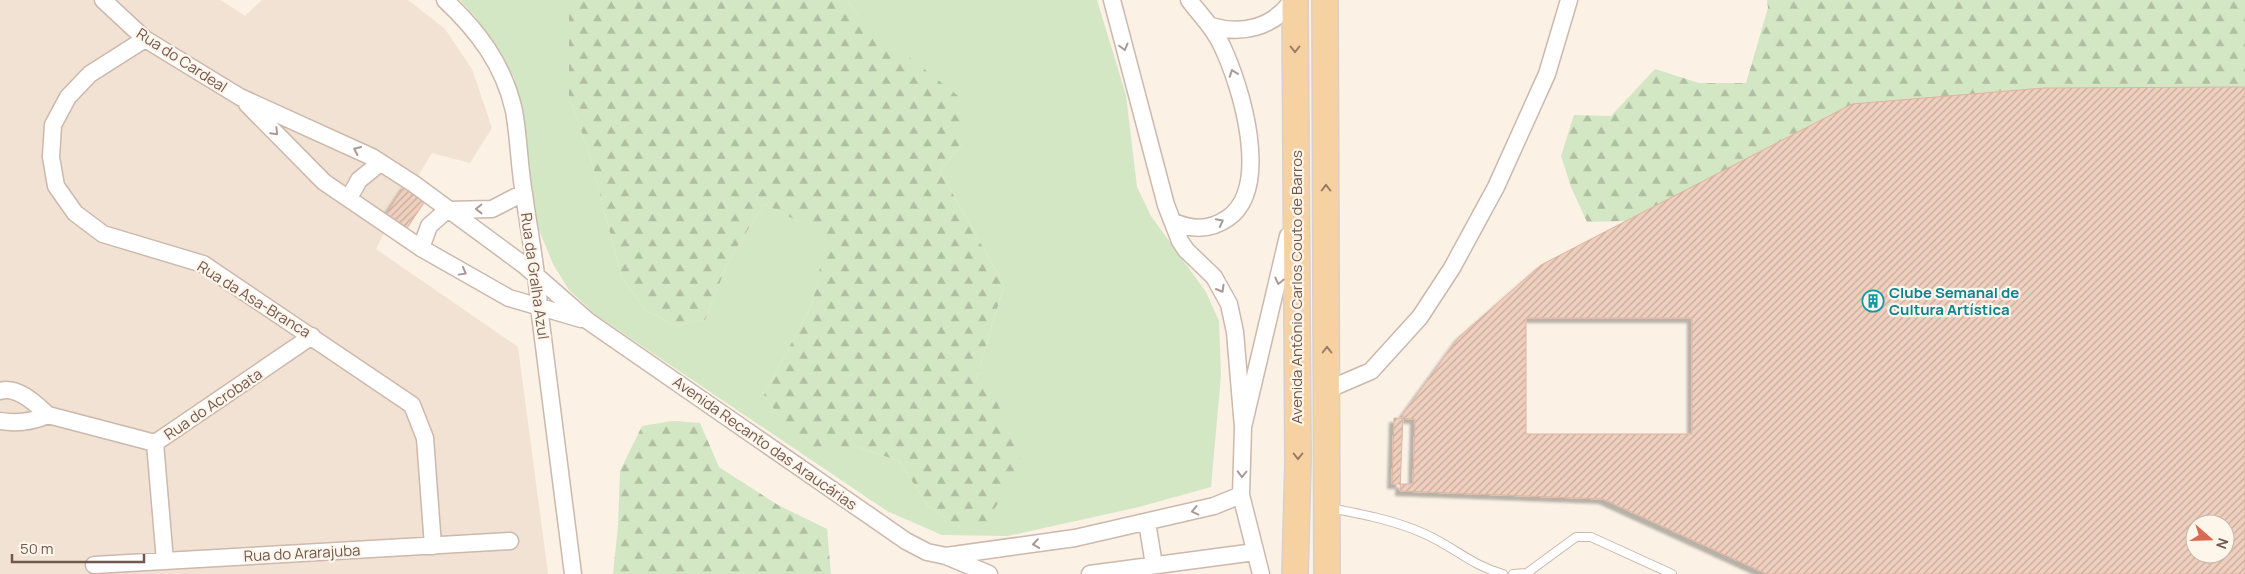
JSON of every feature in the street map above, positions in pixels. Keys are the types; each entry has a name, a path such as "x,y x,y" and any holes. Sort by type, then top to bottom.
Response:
{"main road":[{"name":"Avenida Antônio Carlos Couto de Barros","path":"1294,0 1298,461 1295,574"},
{"name":"Avenida Antônio Carlos Couto de Barros","path":"1325,0 1327,574"}],"street":[{"name":"Rua do Cardeal","path":"103,0 145,39 240,97"},
{"name":"Rua da Gralha Azul","path":"445,0 484,41 502,72 514,111 523,193 538,278 539,306 573,574"},
{"path":"1112,0 1166,205 1174,222 1176,232 1186,250 1214,277 1229,304 1236,332 1243,427 1241,495 1261,574"},
{"path":"1174,222 1183,226 1202,228 1221,223 1237,210 1248,186 1250,156 1244,110 1231,66 1211,26 1189,0"},
{"path":"1211,26 1233,30 1255,28 1274,18 1294,0"},
{"path":"1327,390 1371,371 1420,316 1452,268 1496,187 1547,74 1569,0"},
{"name":"Rua da Asa-Branca","path":"145,39 90,74 68,97 53,125 51,157 56,186 75,213 103,234 203,264 412,405 425,438 433,546"},
{"name":"Avenida Recanto das Araucárias","path":"240,97 380,162 414,184 524,265 588,321 906,541 926,552 946,556 989,574"},
{"name":"Avenida Recanto das Araucárias","path":"240,97 324,182 421,248 509,298 588,321"},
{"path":"349,198 359,180 380,162"},
{"path":"421,248 429,226 447,210 492,209 523,193"},
{"path":"1243,427 1279,281 1296,199"},
{"name":"Rua do Acrobata","path":"0,391 19,393 39,406 48,415 155,443 312,336"},
{"path":"0,421 12,423 33,422 48,415"},
{"path":"155,443 165,561"},
{"name":"Avenida Recanto das Araucárias","path":"946,556 1074,538 1214,506 1241,495"},
{"path":"1147,522 1154,565"},
{"name":"Rua do Ararajuba","path":"94,565 510,542"},
{"path":"1090,574 1255,552"}],"lane":[{"path":"1327,508 1376,516 1426,534 1484,569 1503,574"},
{"path":"1513,574 1526,573 1576,537 1591,537 1672,574"}],"shaded area":[{"path":"0,0 221,0 245,16 262,0 408,0 445,29 472,69 492,128 470,163 432,153 388,225 376,249 518,347 548,574 0,574"}],"green space":[{"path":"460,0 569,0 569,95 590,156 622,278 646,310 675,326 705,320 728,262 764,204 828,236 812,304 764,395 801,447 857,447 899,461 928,506 954,523 986,522 975,383 1004,285 940,171 964,141 859,17 847,0 1097,0 1126,95 1137,187 1151,216 1206,292 1219,321 1221,375 1211,487 1139,507 1008,536 942,535 887,511 596,315 569,290 553,264 535,220 514,77 476,18"},
{"path":"569,0 847,0 859,17 962,99 964,141 940,171 1004,285 975,383 995,397 1020,459 1007,488 986,523 954,523 928,506 899,461 857,447 801,448 764,395 812,304 827,236 764,204 728,262 705,320 675,326 646,310 622,278 590,156 569,95"},
{"path":"1767,0 2245,0 2245,87 2044,88 1852,104 1626,221 1587,222 1571,187 1561,156 1574,115 1611,116 1655,69 1699,83 1746,83 1768,8"},
{"path":"672,421 700,423 719,467 778,505 827,529 831,574 613,574 618,526 620,471 642,426"}],"building":[{"name":"Clube Semanal de Cultura Artística","path":"2245,87 2245,574 1767,574 1603,499 1400,491 1403,414 1459,337 1541,265 1852,104 2044,88"},
{"path":"406,184 427,198 403,234 382,220"},
{"path":"1526,318 1692,318 1692,434 1526,434"},
{"path":"1394,418 1415,419 1413,484 1392,484"}],"place":[{"name":"Clube Semanal de Cultura Artística","path":"1873,301"}]}
